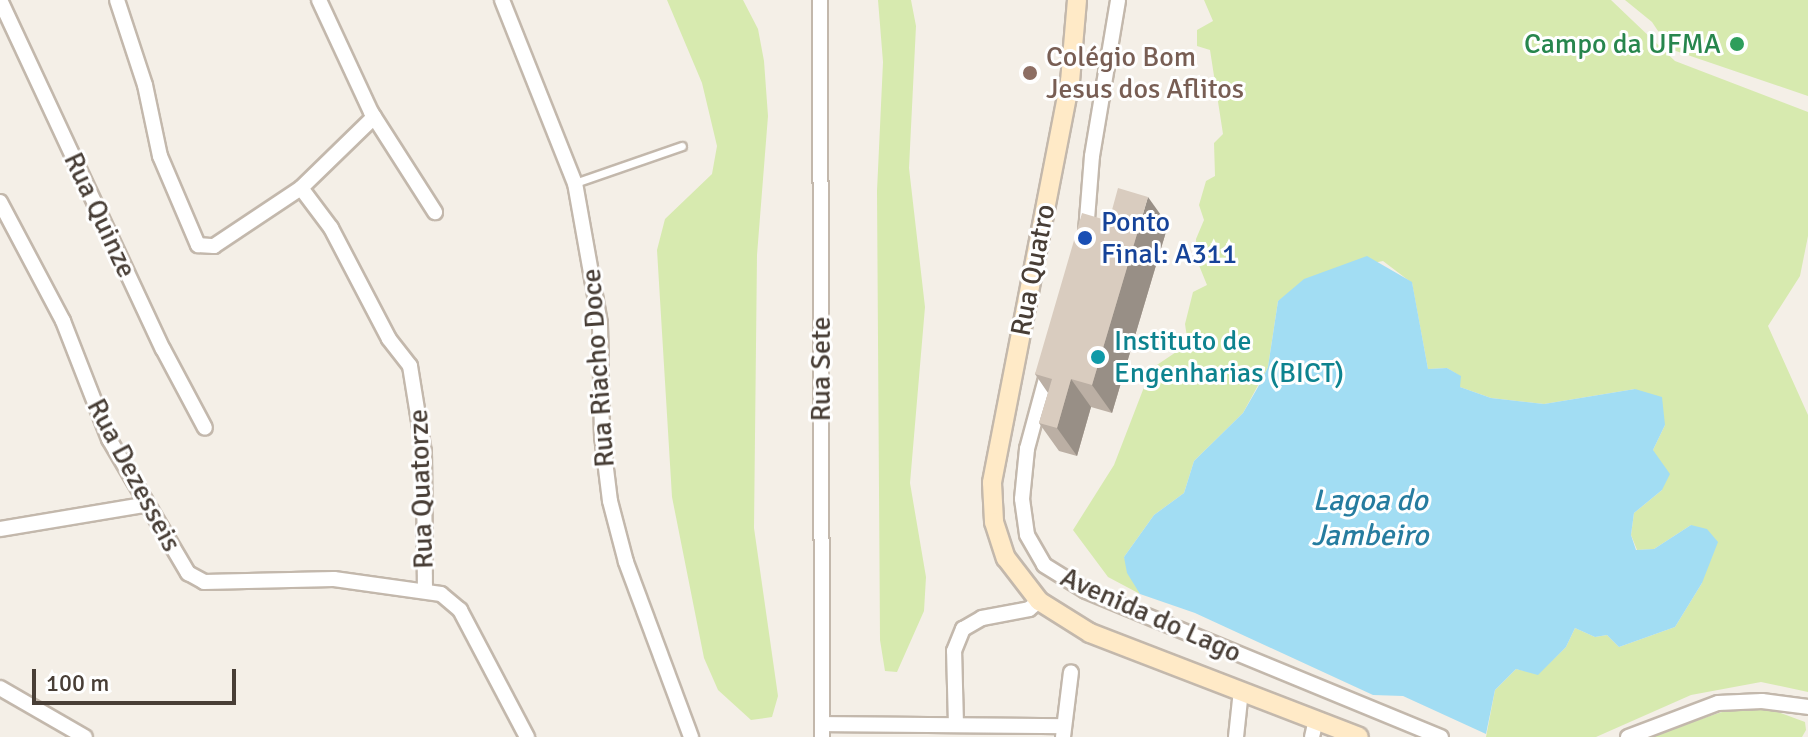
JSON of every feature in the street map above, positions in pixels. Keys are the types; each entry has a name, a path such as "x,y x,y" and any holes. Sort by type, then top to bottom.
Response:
{"main road":[{"name":"Rua Quatro","path":"1077,0 1070,81 992,483 999,539 1016,574 1039,601 1090,633 1241,690 1314,728 1359,737"}],"street":[{"name":"Rua Quinze","path":"0,0 163,349 205,428"},
{"path":"117,0 174,197 193,240 214,246 301,188 374,117"},
{"path":"319,0 374,117 435,212"},
{"name":"Rua Riacho Doce","path":"502,0 575,183 600,324 604,466 610,501 626,562 691,737"},
{"name":"Rua Sete","path":"820,0 822,730"},
{"path":"1081,252 1118,0"},
{"name":"Rua Quatorze","path":"301,188 331,228 389,339 410,366 424,452 425,589 460,610 527,737"},
{"name":"Rua Dezesseis","path":"0,202 49,291 109,439 144,505 181,563 199,581 334,579 425,589"},
{"name":"Avenida do Lago","path":"1054,350 1027,449 1022,491 1027,535 1044,565 1086,591 1441,737"},
{"path":"0,529 144,505"},
{"path":"956,725 954,651 963,629 982,618 1029,609 1039,601"},
{"path":"822,730 917,731 956,725 992,731 1062,731 1071,672"},
{"path":"0,688 85,737"},
{"path":"1236,737 1241,690"},
{"path":"1628,737 1718,703 1762,701 1808,707"}],"lane":[{"path":"575,183 682,146"}],"green space":[{"path":"667,0 743,0 758,29 764,61 768,116 757,255 754,528 778,696 772,717 751,720 718,690 704,658 672,497 657,250 665,219 712,174 717,146 702,83"},
{"path":"878,0 911,0 916,26 909,168 925,307 910,483 926,577 924,611 897,672 885,671 880,640 877,191 883,62"},
{"path":"1204,0 1611,0 1675,61 1808,112 1808,236 1800,276 1768,326 1808,415 1808,692 1761,682 1691,695 1596,737 1486,737 1495,690 1516,669 1538,674 1566,647 1575,628 1595,637 1607,635 1619,647 1675,627 1702,583 1691,525 1654,549 1637,550 1631,535 1634,513 1662,490 1653,450 1665,425 1635,389 1544,404 1491,398 1460,387 1460,376 1447,368 1428,369 1412,283 1383,261 1327,272 1278,301 1268,367 1243,413 1194,461 1184,493 1154,515 1124,557 1140,594 1108,577 1073,530 1114,465 1151,369 1188,344 1185,324 1193,292 1207,285 1196,258 1196,239 1204,220 1199,205 1206,181 1215,176 1214,143 1223,134 1210,50 1197,46 1197,30 1213,21"},
{"name":"Campo da UFMA","path":"1625,0 1808,0 1808,96 1670,49 1652,22"},
{"path":"1731,709 1773,710 1805,722 1806,730 1802,737 1647,737"}],"water":[{"name":"Lagoa do Jambeiro","path":"1367,256 1412,282 1428,369 1447,368 1461,376 1460,387 1491,398 1544,404 1635,389 1662,397 1665,425 1653,450 1670,474 1662,490 1634,513 1631,535 1636,550 1654,549 1691,525 1707,529 1718,542 1702,583 1675,627 1619,647 1607,635 1595,637 1575,628 1566,647 1538,675 1516,669 1495,690 1486,734 1403,696 1373,695 1195,613 1140,594 1127,573 1124,557 1154,515 1184,493 1194,461 1243,413 1258,387 1268,367 1278,301 1304,279"}],"building":[{"path":"1118,188 1148,197 1092,385 1071,379 1057,428 1039,423 1052,379 1035,374 1082,213 1109,221"}],"place":[{"name":"Campo da UFMA","path":"1737,44"},
{"name":"Colégio Bom Jesus dos Aflitos","path":"1030,73"},
{"name":"Ponto Final: A311","path":"1085,238"},
{"name":"Instituto de Engenharias (BICT)","path":"1098,357"}]}
